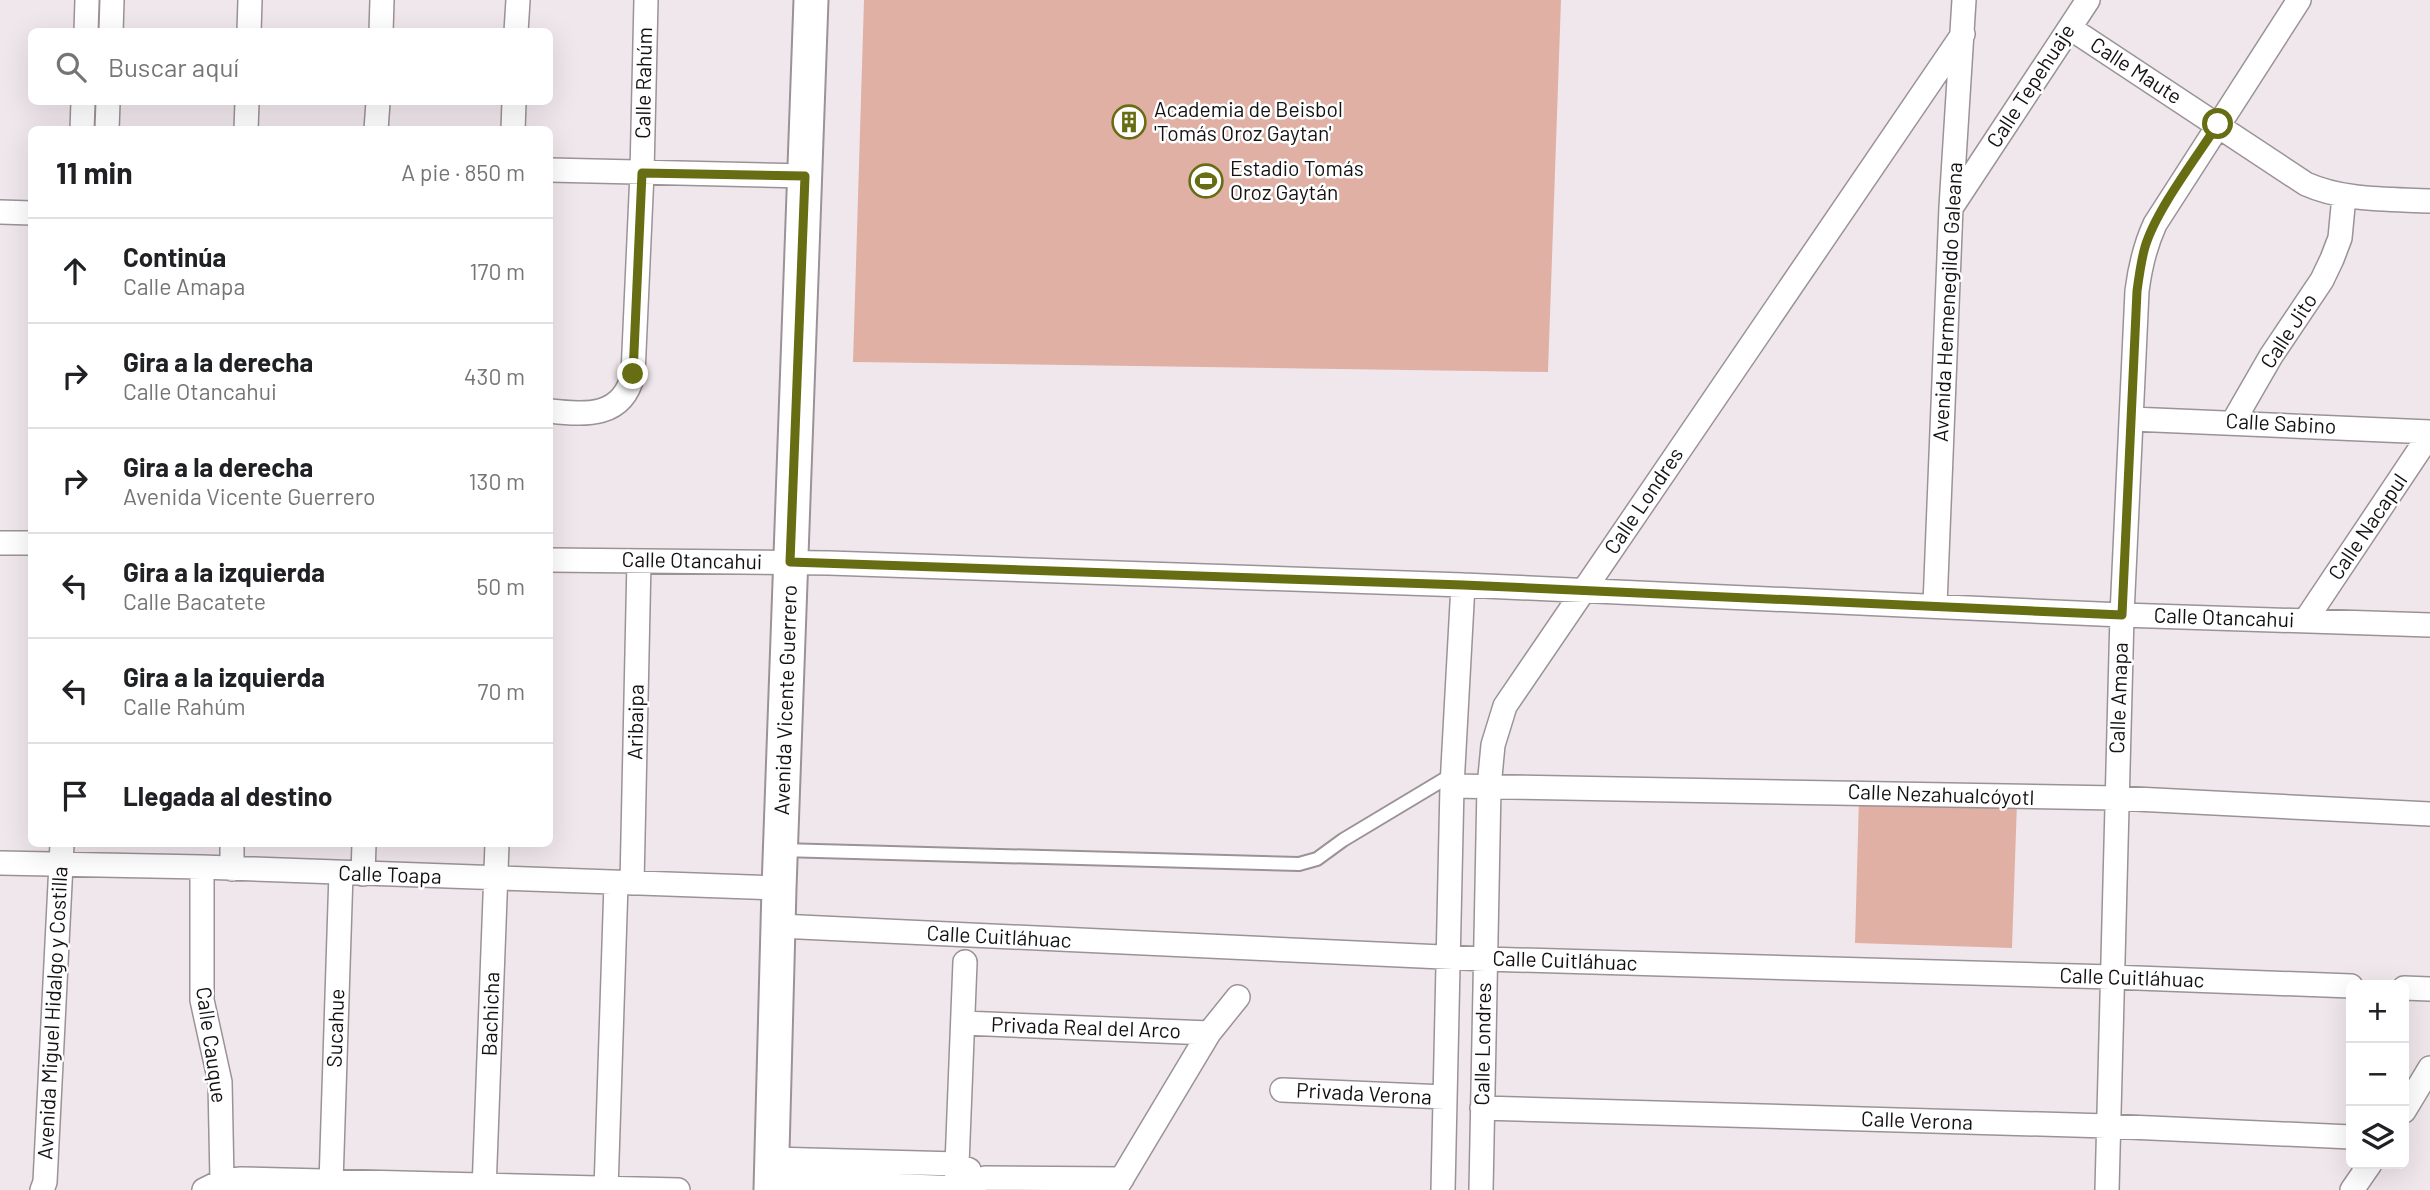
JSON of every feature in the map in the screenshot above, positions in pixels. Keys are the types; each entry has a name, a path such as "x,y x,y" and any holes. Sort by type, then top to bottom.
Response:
{"main road":[{"name":"Avenida Vicente Guerrero","path":"771,1176 811,0"}],"street":[{"path":"86,28 87,0"},
{"path":"111,28 112,0"},
{"path":"249,28 250,0"},
{"path":"381,28 382,0"},
{"path":"516,28 518,0"},
{"name":"Calle Rahúm","path":"559,412 610,410 621,401 631,386 642,173 646,0"},
{"name":"Avenida Hermenegildo Galeana","path":"1935,605 1951,207 1964,0"},
{"name":"Calle Tepehuaje","path":"1951,207 2088,0"},
{"name":"Calle Amapa","path":"2107,1190 2122,615 2137,291 2146,245 2184,177 2299,0"},
{"name":"Calle Maute","path":"2070,28 2306,184 2344,196 2430,201"},
{"name":"Calle Londres","path":"1481,1190 1489,787 1493,745 1505,706 1962,34"},
{"path":"82,126 83,105"},
{"path":"107,126 108,105"},
{"path":"246,126 247,105"},
{"path":"376,126 378,105"},
{"path":"513,126 514,105"},
{"path":"553,170 805,176"},
{"name":"Calle Jito","path":"2233,422 2271,356 2322,280 2340,238 2344,196"},
{"path":"0,212 28,213"},
{"name":"Calle Sabino","path":"2132,419 2430,433"},
{"name":"Calle Nacapul","path":"2305,621 2430,433"},
{"path":"0,543 28,543"},
{"name":"Calle Otancahui","path":"553,560 790,562 1463,585 2122,615 2430,625"},
{"name":"Aribaipa","path":"606,1189 639,561"},
{"name":"Calle Londres","path":"1443,1190 1453,780 1463,585"},
{"name":"Calle Nezahualcóyotl","path":"1453,780 1489,787 2116,798 2430,814"},
{"path":"232,847 232,869"},
{"name":"Sucahue","path":"344,1185 352,874 363,847"},
{"name":"Bachicha","path":"484,1187 497,847"},
{"name":"Calle Toapa","path":"0,863 61,853 232,869 779,888"},
{"name":"Avenida Miguel Hidalgo y Costilla","path":"45,1187 61,853"},
{"name":"Calle Cauque","path":"202,867 202,1000 220,1082 211,1187"},
{"name":"Calle Cuitláhuac","path":"779,926 1448,958 2111,976 2346,986"},
{"name":"Privada Real del Arco","path":"956,1189 965,962"},
{"path":"2409,988 2430,989"},
{"name":"Privada Real del Arco","path":"771,1176 956,1189 985,1178 1119,1184 1209,1033 1238,997"},
{"name":"Privada Real del Arco","path":"963,1023 1209,1033"},
{"path":"2407,1106 2430,1068"},
{"name":"Privada Verona","path":"1282,1090 1445,1097"},
{"name":"Calle Verona","path":"1482,1108 2107,1126 2346,1137"},
{"name":"Privada Real del Arco","path":"771,1176 957,1164 985,1178"},
{"path":"2352,1190 2367,1169"},
{"path":"211,1187 241,1179 344,1185 678,1190"}],"lane":[{"path":"781,850 1299,864 1317,859 1343,840 1453,780"}],"shaded area":[{"name":"Estadio Tomás Oroz Gaytán","path":"864,0 1561,0 1548,372 853,362"},
{"path":"1859,797 2017,802 2012,948 1855,943"}],"place":[{"name":"Academia de Beisbol 'Tomás Oroz Gaytan'","path":"1129,122"},
{"name":"Estadio Tomás Oroz Gaytán","path":"1206,181"}],"route":[{"path":"633,374 642,173 805,176 790,562 1463,585 2122,615 2140,268 2155,224 2218,124"}]}
